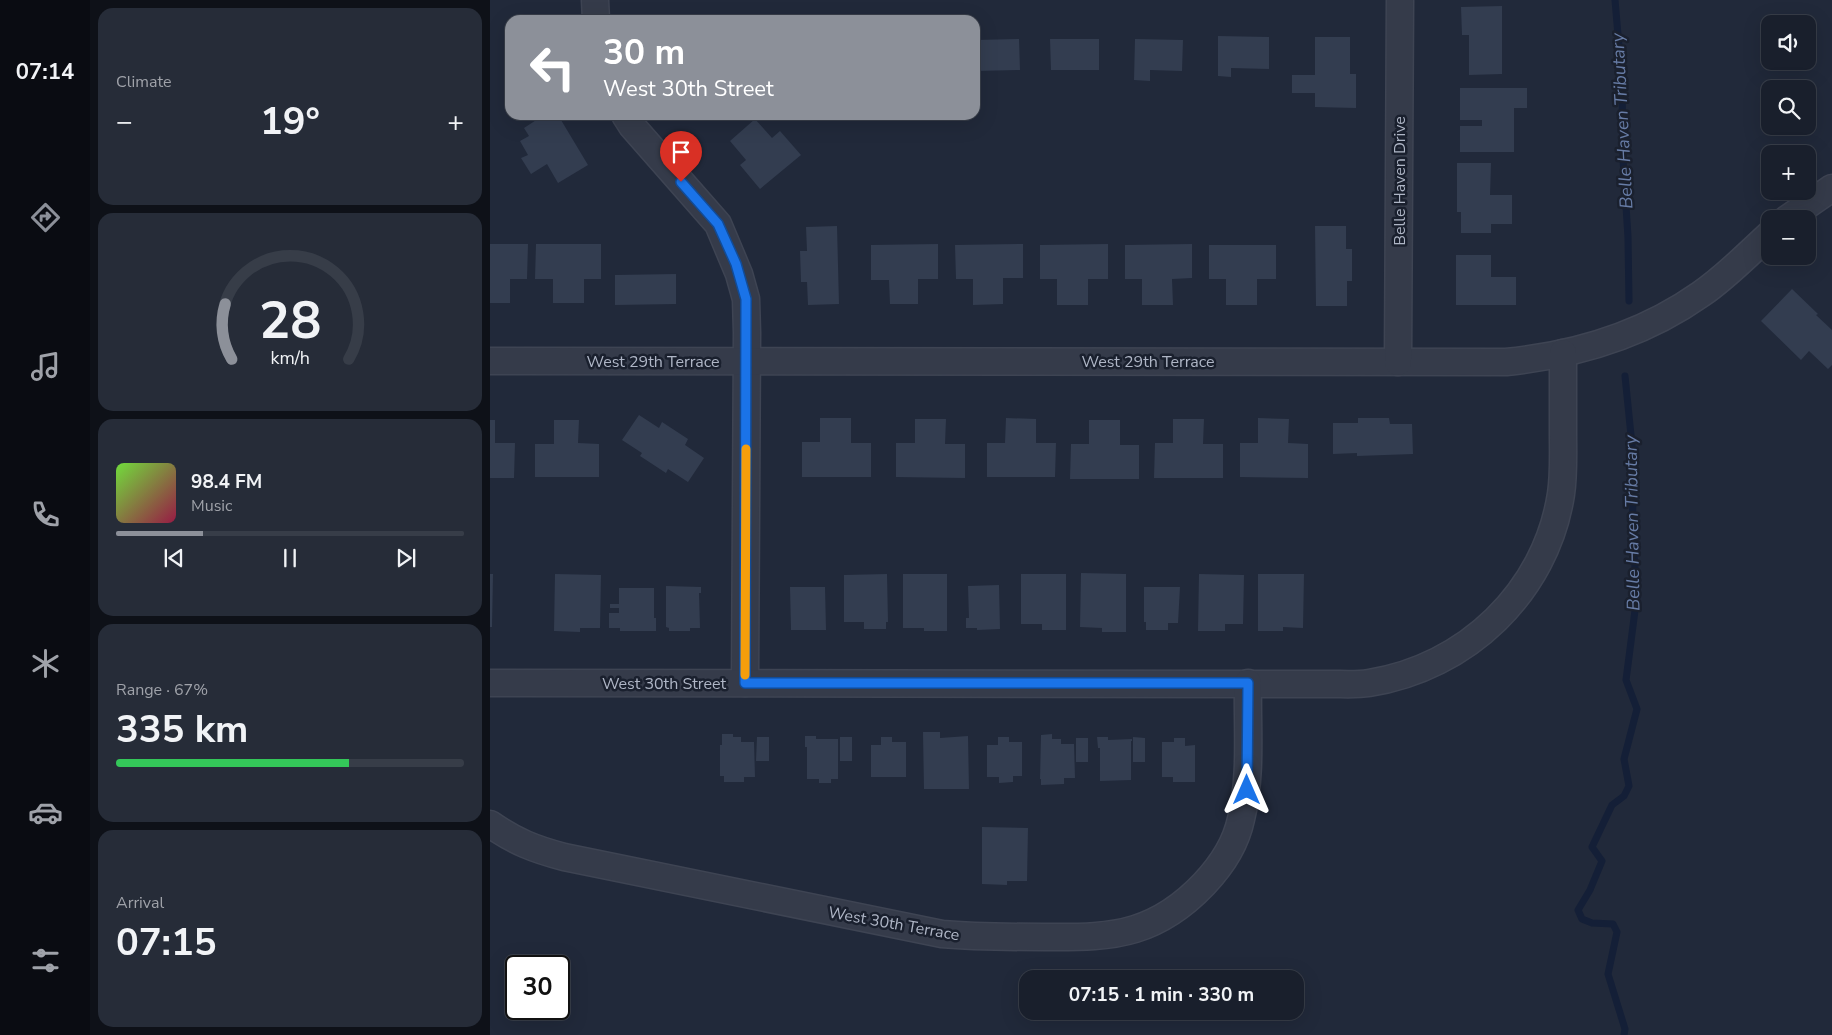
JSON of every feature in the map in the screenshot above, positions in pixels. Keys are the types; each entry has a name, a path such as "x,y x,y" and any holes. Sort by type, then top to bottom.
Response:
{"street":[{"path":"595,0 596,15"},
{"name":"Belle Haven Drive","path":"1398,362 1400,0"},
{"path":"628,120 718,224 740,274 746,299 745,683"},
{"path":"1800,210 1832,188"},
{"name":"West 29th Terrace","path":"490,361 1506,362 1563,354 1618,337 1673,313 1703,293 1761,242"},
{"name":"West 30th Street","path":"490,683 1368,683 1404,674 1435,663 1469,643 1498,618 1516,597 1534,569 1554,521 1560,494 1563,469 1563,354"},
{"name":"West 30th Terrace","path":"490,824 510,838 545,852 942,934 980,937 1106,935 1136,929 1163,916 1190,899 1212,876 1231,848 1241,821 1247,790 1248,683"}],"building":[{"path":"1502,6 1502,74 1469,75 1469,35 1462,35 1461,7"},
{"path":"1218,36 1269,37 1269,69 1231,68 1231,77 1218,76"},
{"path":"1315,37 1350,37 1350,74 1356,74 1356,108 1315,107 1315,93 1292,93 1292,75 1315,75"},
{"path":"1019,39 1020,70 980,71 980,40"},
{"path":"1050,39 1099,39 1099,70 1051,70"},
{"path":"1135,39 1183,40 1182,71 1150,70 1150,81 1134,80"},
{"path":"1460,88 1527,88 1527,108 1514,108 1514,152 1460,152 1460,126 1482,126 1482,120 1460,120"},
{"path":"536,120 561,120 588,165 558,183 547,164 531,174 521,158 528,155 520,141 529,136 524,128"},
{"path":"756,120 772,138 780,131 801,155 760,189 740,165 746,160 730,141"},
{"path":"1457,163 1491,163 1490,195 1512,195 1512,224 1491,224 1491,233 1461,233 1461,212 1457,212"},
{"path":"837,226 839,304 808,305 807,282 801,282 800,251 807,251 806,227"},
{"path":"1315,226 1346,226 1346,249 1352,249 1352,281 1347,281 1347,306 1316,306"},
{"path":"490,244 528,244 527,279 510,279 510,303 490,303"},
{"path":"536,244 601,244 601,279 584,279 584,303 553,303 553,279 535,279"},
{"path":"938,244 938,279 918,279 918,304 890,304 889,280 871,280 871,245"},
{"path":"1023,244 1023,278 1003,278 1003,304 973,305 973,279 956,279 955,245"},
{"path":"1108,244 1108,279 1088,279 1088,305 1057,305 1057,279 1040,279 1040,245"},
{"path":"1192,244 1192,278 1172,279 1173,305 1142,305 1142,279 1125,279 1125,245"},
{"path":"1209,245 1276,245 1276,279 1257,279 1257,305 1226,305 1226,279 1209,279"},
{"path":"1456,255 1491,255 1491,277 1516,277 1516,305 1456,305"},
{"path":"676,274 676,304 615,305 615,275"},
{"path":"1792,289 1832,330 1832,365 1828,369 1809,351 1801,360 1761,321"},
{"path":"639,415 659,428 662,422 688,439 685,445 704,458 688,482 668,469 666,473 640,456 642,453 622,440"},
{"path":"820,418 851,418 851,443 871,443 871,477 802,477 802,442 820,442"},
{"path":"1006,418 1036,419 1036,443 1056,443 1055,477 987,477 987,443 1005,443"},
{"path":"1258,418 1289,419 1288,443 1308,444 1308,478 1240,477 1240,443 1258,443"},
{"path":"1358,418 1389,418 1390,424 1412,424 1413,454 1357,456 1357,453 1333,454 1333,423 1358,423"},
{"path":"915,419 946,419 945,444 965,444 965,478 896,477 896,443 915,443"},
{"path":"1173,419 1204,419 1203,444 1223,444 1223,478 1154,478 1155,443 1173,443"},
{"path":"490,420 495,420 495,443 515,443 514,478 490,478"},
{"path":"554,420 579,420 578,443 599,444 599,477 535,477 535,444 554,444"},
{"path":"1089,420 1120,420 1120,445 1139,445 1139,479 1070,479 1071,444 1089,444"},
{"path":"1081,573 1126,574 1126,632 1102,632 1102,628 1080,627"},
{"path":"490,574 493,574 492,627 490,627"},
{"path":"555,574 601,575 600,628 580,628 580,632 554,631"},
{"path":"887,574 888,622 886,622 886,629 864,629 864,622 844,622 844,575"},
{"path":"903,574 947,574 947,631 924,631 924,628 903,628"},
{"path":"1021,574 1066,574 1066,630 1042,630 1042,624 1021,624"},
{"path":"1199,574 1244,575 1243,624 1225,624 1225,631 1198,631"},
{"path":"1258,574 1304,574 1303,628 1283,627 1283,631 1258,631"},
{"path":"999,585 1000,629 977,630 977,628 966,628 966,618 969,618 968,586"},
{"path":"666,586 701,587 701,593 699,593 700,628 690,628 690,631 669,631 669,628 666,627"},
{"path":"790,587 825,587 826,630 791,630"},
{"path":"1144,587 1180,587 1178,623 1168,623 1168,630 1146,630 1146,622 1144,622"},
{"path":"619,588 654,588 656,631 620,631 620,628 609,628 609,613 619,613 619,608 610,608 610,604 619,604"},
{"path":"923,732 940,732 940,738 968,736 969,789 924,789"},
{"path":"722,734 733,734 733,737 741,737 741,742 754,742 755,777 744,777 744,782 724,782 724,776 720,776"},
{"path":"1052,734 1052,739 1061,739 1061,744 1074,744 1075,778 1064,778 1064,784 1041,785 1041,735"},
{"path":"805,736 816,736 816,739 838,739 838,779 831,779 831,783 819,783 819,779 807,779"},
{"path":"757,737 769,737 769,761 756,761"},
{"path":"840,737 852,737 852,761 840,761"},
{"path":"881,737 892,737 892,742 906,742 906,777 871,777 871,745 881,745"},
{"path":"998,737 1009,737 1009,742 1022,742 1022,776 1013,776 1013,782 999,783 999,777 987,777 987,745 998,745"},
{"path":"1097,737 1108,737 1108,740 1132,739 1131,780 1100,781 1100,748 1098,748"},
{"path":"1133,737 1145,738 1145,762 1133,762"},
{"path":"1076,738 1088,738 1088,762 1076,762"},
{"path":"1174,738 1185,738 1185,746 1195,745 1195,782 1173,782 1173,777 1162,777 1162,742 1174,742"},
{"path":"982,827 1028,828 1027,881 1007,881 1007,885 982,884"}],"waterway":[{"name":"Belle Haven Tributary","path":"1615,0 1622,82 1629,301"},
{"name":"Belle Haven Tributary","path":"1624,1035 1625,1029 1608,974 1617,932 1613,924 1592,923 1582,919 1578,910 1590,890 1602,861 1592,847 1612,805 1624,796 1629,786 1624,759 1637,709 1626,680 1637,595 1632,527 1632,445 1625,376"}],"slow traffic":[{"path":"745,675 746,449"}],"route":[{"path":"681,182 718,224 740,274 746,299 745,683 1248,683 1247,790"}]}
